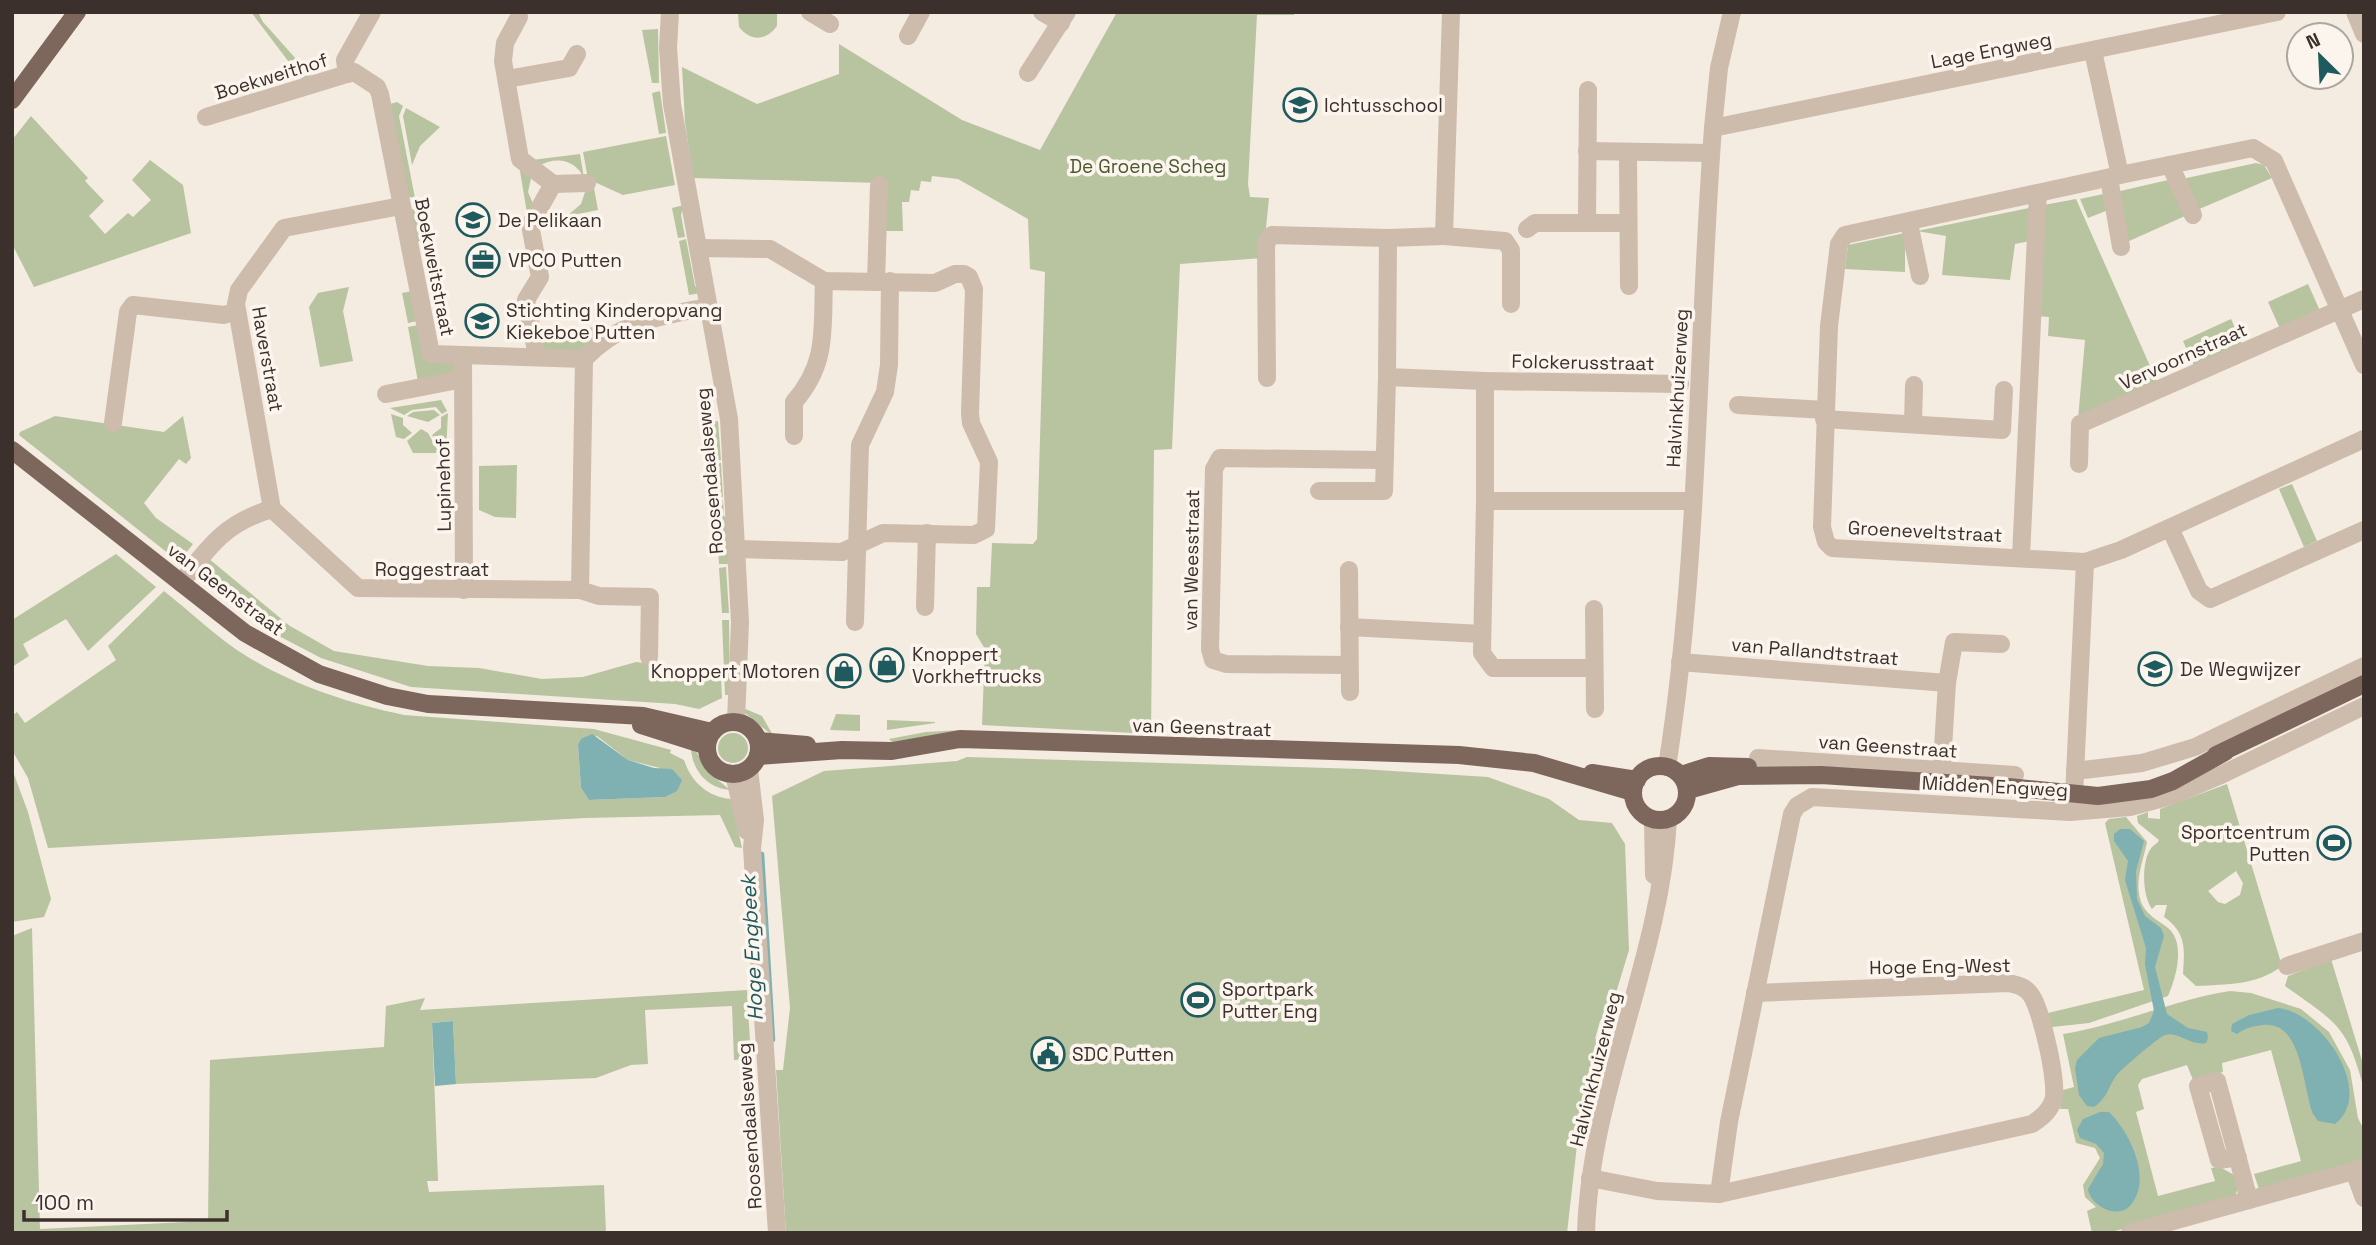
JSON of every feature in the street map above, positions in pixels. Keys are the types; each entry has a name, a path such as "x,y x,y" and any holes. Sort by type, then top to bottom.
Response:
{"main road":[{"path":"12,100 77,12"},
{"name":"van Geenstraat","path":"12,450 267,647 319,674 428,704 611,715 709,739"},
{"name":"van Geenstraat","path":"1679,777 1724,765 1821,775 1941,776 2035,789 2075,784 2098,796 2151,789 2191,772 2225,752 2364,684"},
{"path":"736,721 751,728 750,760 715,767 709,739 722,724 736,721"},
{"name":"van Geenstraat","path":"750,760 842,750 905,750 960,739 1239,750 1459,754 1505,758 1635,786"},
{"path":"1647,769 1679,777 1684,807 1661,819 1637,807 1635,786 1647,769"}],"street":[{"path":"347,74 345,60 372,12"},
{"name":"Roosendaalseweg","path":"670,12 668,48 672,104 727,407 740,641 736,721"},
{"path":"810,12 830,24"},
{"path":"908,36 921,12"},
{"path":"1028,73 1064,18 1042,12"},
{"path":"1444,236 1451,12"},
{"name":"Halvinkhuizerweg","path":"1679,777 1680,662 1692,501 1711,153 1718,68 1732,12"},
{"name":"Lage Engweg","path":"1713,128 2277,12"},
{"path":"2355,12 2364,33"},
{"path":"517,14 505,43 503,61 520,159 553,184 587,183"},
{"path":"2093,51 2114,176 2121,247"},
{"path":"507,79 569,68 577,54"},
{"name":"Boekweitstraat","path":"347,74 354,72 379,90 431,354 584,359"},
{"name":"Boekweithof","path":"206,117 347,74"},
{"path":"1587,222 1588,90"},
{"path":"2114,176 2253,148 2274,161 2364,365"},
{"path":"1587,151 1711,153"},
{"path":"1628,153 1629,286"},
{"path":"2170,165 2193,215"},
{"name":"Groeneveltstraat","path":"2084,562 1832,548 1826,542 1822,527 1829,326 1840,238 2114,176"},
{"path":"537,356 526,300 540,277 530,225 553,184"},
{"path":"855,622 859,444 885,392 889,365 879,185"},
{"name":"Groeneveltstraat","path":"2021,557 2038,193"},
{"name":"Haverstraat","path":"272,509 237,311 237,293 280,231 289,226 401,206"},
{"path":"1510,304 1511,250 1517,237 1535,223 1628,223"},
{"path":"1909,223 1920,276"},
{"path":"1267,378 1266,243 1272,235 1500,239 1517,237"},
{"path":"1319,491 1384,491 1388,237"},
{"path":"698,248 770,249 824,281 935,283 955,274 964,274 972,282 974,289 970,413 971,423 989,462 989,522 986,529 974,535 883,533 842,552 736,549"},
{"path":"794,436 794,402 809,384 822,349 824,281"},
{"name":"Vervoornstraat","path":"2079,464 2080,424 2364,299"},
{"path":"113,423 128,312 133,305 224,315 237,311"},
{"path":"580,590 584,359 604,340 630,324 708,307"},
{"name":"Lupinehof","path":"464,355 464,590"},
{"name":"Folckerusstraat","path":"1387,377 1680,384"},
{"path":"386,394 463,379"},
{"path":"1485,381 1482,653 1493,668 1594,668"},
{"path":"1913,424 1914,385"},
{"path":"2001,430 2004,390"},
{"path":"1738,405 1913,424 2027,432"},
{"path":"2075,784 2084,562 2170,528 2364,439"},
{"name":"van Weesstraat","path":"1348,665 1226,664 1213,660 1210,649 1214,469 1220,458 1383,460"},
{"path":"1485,501 1692,501"},
{"path":"181,583 229,526 250,515 272,509"},
{"name":"Roggestraat","path":"272,509 358,589 580,590 599,596 650,597 649,657"},
{"path":"2170,528 2199,591 2210,599 2364,530"},
{"path":"926,607 927,533"},
{"path":"1349,570 1350,692"},
{"path":"1594,609 1595,709"},
{"path":"1349,627 1482,634"},
{"path":"1941,776 1947,683 1955,642 2001,644"},
{"name":"van Pallandtstraat","path":"1680,662 1947,683"},
{"name":"van Geenstraat","path":"2075,784 2195,747 2364,666"},
{"name":"Midden Engweg","path":"1755,993 1792,814 1797,806 1812,797 2070,812 2130,807 2174,795 2221,775 2364,706"},
{"name":"van Geenstraat","path":"1758,758 1941,776 2015,775"},
{"name":"Roosendaalseweg","path":"750,760 752,848 777,1233"},
{"name":"Halvinkhuizerweg","path":"1586,1233 1590,1178 1655,917 1661,819"},
{"path":"2287,966 2364,941"},
{"name":"Hoge Eng-West","path":"1590,1178 1657,1191 1718,1194 2032,1124 2045,1114 2054,1099 2053,1078 2036,1007 2031,994 2021,985 2008,983 1755,993"},
{"path":"1718,1194 1755,993"},
{"path":"2238,1157 2249,1200"},
{"path":"2130,1233 2359,1170 2364,1198"}],"green space":[{"path":"251,12 258,12 263,22 314,79 304,82"},
{"path":"738,12 777,12 777,26 768,35 753,37 739,27"},
{"name":"De Groene Scheg","path":"1117,12 1295,12 1294,15 1257,15 1248,184 1250,197 1269,198 1263,258 1180,264 1172,449 1154,450 1151,734 982,725 985,649 976,634 977,587 990,587 992,543 1033,544 1037,539 1045,272 1030,269 1028,219 958,179 932,176 931,182 921,181 919,191 911,190 909,202 902,202 903,231 882,231 882,183 693,178 685,122 682,67 757,104 839,74 839,44 962,120 1040,150"},
{"path":"658,29 659,83 652,83 642,30"},
{"path":"660,91 666,133 659,134 652,93"},
{"path":"397,102 403,106 399,116 415,198 404,196 390,104"},
{"path":"406,108 440,127 420,146 412,165 403,116"},
{"path":"31,116 88,178 85,181 104,201 89,216 105,234 128,213 133,217 151,200 132,180 150,160 183,185 191,233 34,287 12,244 12,140"},
{"path":"666,136 675,185 623,195 588,179 583,152"},
{"path":"580,154 584,178 570,163 558,160 538,166 532,160"},
{"path":"2256,163 2264,165 2272,178 2197,210 2182,179"},
{"path":"519,165 532,174 528,192 534,206 527,213"},
{"path":"2168,180 2185,216 2127,242 2116,192"},
{"path":"594,188 598,210 567,216 581,204 586,189"},
{"path":"2108,193 2111,209 2088,218 2080,199"},
{"path":"2076,199 2158,384 2078,419 2085,340 2048,336 2049,317 2036,316 2044,205"},
{"path":"684,205 681,215 685,237 678,238 672,208"},
{"path":"417,207 424,241 413,242 407,212"},
{"path":"2029,208 2030,241 2015,244 2010,280 1942,275 1946,236 1917,231"},
{"path":"1905,233 1905,272 1845,269 1848,245"},
{"path":"686,239 695,286 701,293 689,295 679,241"},
{"path":"2308,284 2321,313 2281,331 2268,302"},
{"path":"349,287 343,311 353,361 320,367 309,307 318,293"},
{"path":"412,291 418,321 408,323 402,293"},
{"path":"2231,319 2244,348 2196,370 2183,341"},
{"path":"418,325 425,359 455,361 458,371 418,382 408,327"},
{"path":"603,325 602,335 581,353 544,350 539,338"},
{"path":"441,400 447,411 442,414 436,407 412,410 404,415 390,408"},
{"path":"434,410 440,415 428,422 407,416 413,412"},
{"path":"448,413 446,453 442,453 432,435 441,428 441,417"},
{"path":"391,414 403,418 403,425 412,433 404,439 396,437"},
{"path":"55,416 164,432 183,416 191,458 186,464 179,459 144,503 156,518 193,544 179,562 19,435 20,432"},
{"path":"718,421 721,460 714,460 711,422"},
{"path":"421,429 428,433 439,453 413,453 407,441"},
{"path":"721,463 723,497 715,497 714,464"},
{"path":"517,465 516,518 495,517 479,510 479,466"},
{"path":"2292,484 2317,541 2304,547 2279,489"},
{"path":"723,500 724,516 730,521 732,564 719,564 716,501"},
{"path":"116,554 156,587 88,651 66,619 23,644 29,656 12,667 12,620"},
{"path":"208,558 290,626 334,651 428,666 479,668 542,679 583,677 636,662 652,664 656,676 721,676 722,698 699,709 675,704 411,687 321,658 279,636 197,576"},
{"path":"726,567 729,613 722,613 719,568"},
{"path":"164,591 248,657 285,677 344,699 404,715 594,729 671,750 670,753 684,760 691,775 708,792 731,799 742,848 735,847 720,815 585,818 48,848 28,778 12,750 12,716 17,712 25,723 116,660 108,646","holes":["597,736 628,760 660,768 665,797 589,800 581,788 578,745"]},
{"path":"722,620 729,620 730,695 725,695"},
{"path":"743,708 762,716 774,737 745,713"},
{"path":"836,714 860,715 860,731 830,730"},
{"path":"887,720 935,722 935,723 887,730"},
{"path":"962,730 894,744 889,739 926,732"},
{"path":"733,733 739,734 747,742 747,754 739,762 733,763 727,762 719,754 718,748 719,742 727,734"},
{"path":"691,748 707,771 730,790 714,786 702,776 694,764"},
{"name":"Sportpark Putter Eng","path":"967,757 1361,769 1488,777 1549,799 1579,820 1612,823 1625,844 1629,950 1612,1006 1600,1021 1595,1039 1599,1040 1582,1101 1567,1233 786,1233 776,1070 783,1070 790,1008 772,796 824,771 957,761"},
{"path":"12,769 28,812 51,899 44,917 12,922"},
{"path":"2227,784 2282,966 2252,981 2230,984 2196,986 2183,974 2183,942 2177,929 2164,917 2167,905 2156,905 2152,909 2146,895 2146,860 2148,853 2159,840 2138,823 2137,816 2148,812 2148,818 2160,819 2160,809","holes":["2236,871 2243,883 2240,895 2225,904 2218,902 2208,891"]},
{"path":"2126,817 2147,842 2139,879 2139,894 2143,907 2168,928 2177,942 2178,961 2171,989 2168,996 2089,1023 2052,1027 2048,1013 2144,990 2105,823 2109,819"},
{"path":"32,928 40,1229 208,1221 210,1060 384,1047 386,1006 425,998 420,1010 747,990 751,1059 734,1060 732,1006 645,1010 648,1064 631,1065 596,1078 456,1084 453,1021 432,1023 438,1181 427,1181 429,1192 604,1185 606,1233 12,1233 12,936"},
{"path":"2331,959 2364,1067 2364,1089 2352,1051 2338,1027 2285,986 2288,976"},
{"path":"2230,991 2251,993 2301,1009 2329,1032 2350,1070 2358,1118 2364,1130 2364,1162 2259,1189 2254,1174 2301,1161 2271,1050 2222,1063 2223,1072 2193,1080 2187,1065 2142,1079 2138,1085 2144,1109 2136,1112 2158,1196 2215,1181 2211,1168 2220,1167 2234,1175 2238,1187 2235,1198 2108,1233 2092,1233 2087,1211 2096,1207 2085,1197 2083,1185 2100,1158 2095,1148 2076,1143 2068,1109 2060,1109 2063,1090 2074,1087 2063,1034"}],"water":[{"path":"592,734 628,760 654,768 672,769 682,780 677,791 665,797 589,800 581,788 578,745 581,739"},
{"path":"2120,829 2130,829 2144,841 2136,871 2137,899 2145,916 2161,928 2164,936 2155,967 2167,1014 2188,1028 2207,1032 2208,1038 2206,1043 2200,1044 2173,1035 2163,1036 2119,1072 2105,1097 2094,1107 2087,1106 2079,1095 2075,1068 2077,1060 2099,1038 2149,1023 2154,1011 2145,964 2146,948 2125,880 2128,861 2114,841 2114,834"},
{"path":"2278,1008 2311,1023 2326,1038 2338,1056 2346,1074 2349,1093 2346,1110 2335,1124 2318,1121 2313,1114 2299,1058 2286,1033 2276,1027 2263,1025 2237,1034 2231,1031 2232,1024 2249,1015"},
{"path":"453,1021 456,1084 435,1086 432,1023"},
{"path":"2100,1112 2109,1112 2117,1120 2131,1143 2139,1170 2137,1195 2130,1206 2118,1212 2105,1209 2090,1195 2088,1189 2103,1164 2104,1153 2096,1144 2080,1138 2077,1130 2083,1119"}],"waterway":[{"name":"Hoge Engbeek","path":"762,854 773,1040"}],"place":[{"name":"Ichtusschool","path":"1300,105"},
{"name":"De Pelikaan","path":"473,220"},
{"name":"VPCO Putten","path":"483,260"},
{"name":"Stichting Kinderopvang Kiekeboe Putten","path":"482,321"},
{"name":"Knoppert Vorkheftrucks","path":"887,665"},
{"name":"De Wegwijzer","path":"2155,669"},
{"name":"Knoppert Motoren","path":"844,671"},
{"name":"Sportcentrum Putten","path":"2334,843"},
{"name":"Sportpark Putter Eng","path":"1198,1000"},
{"name":"SDC Putten","path":"1048,1054"}]}
